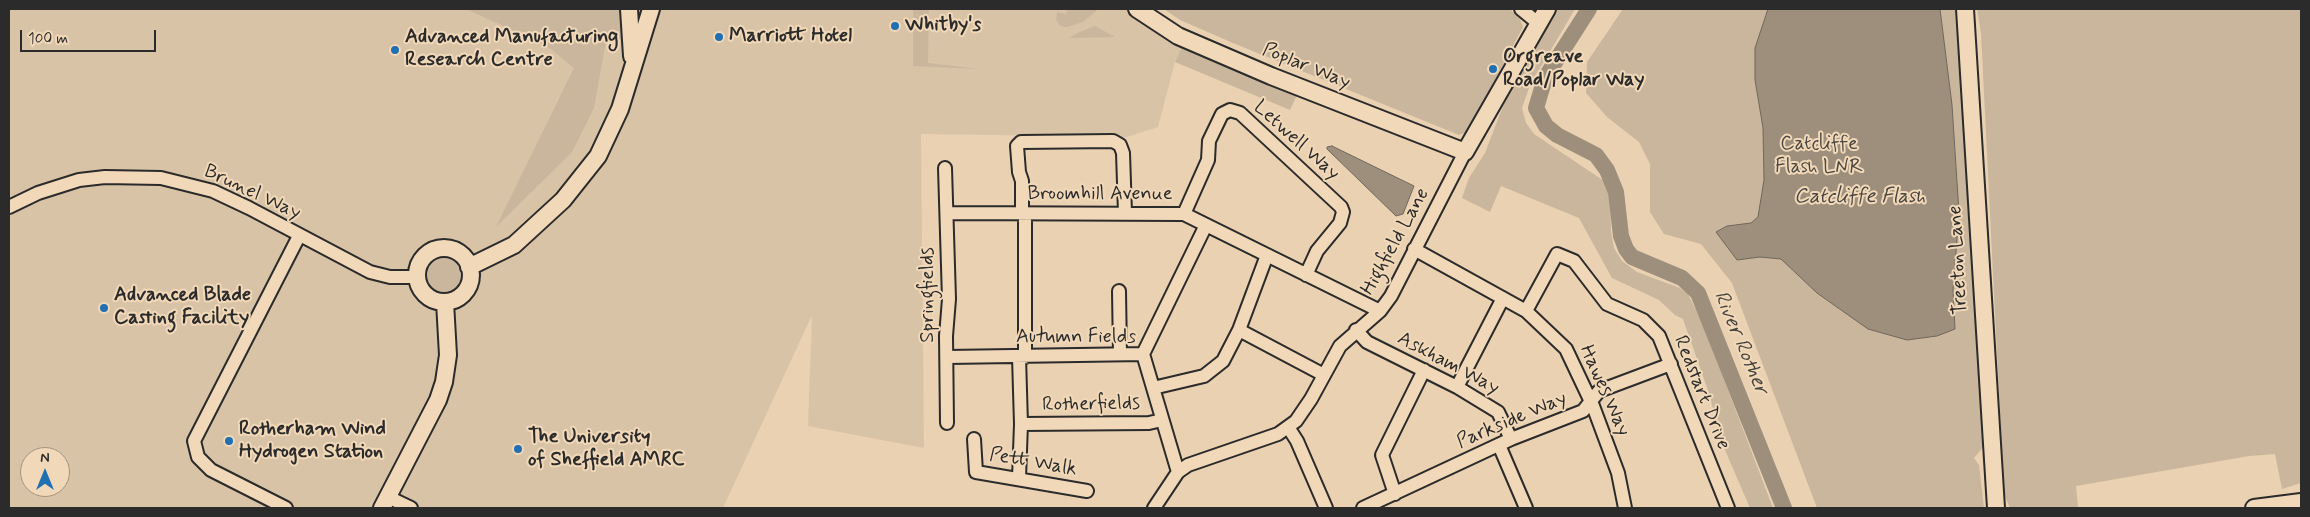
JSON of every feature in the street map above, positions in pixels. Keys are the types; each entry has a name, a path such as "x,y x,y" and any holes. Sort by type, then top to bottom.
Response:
{"main road":[{"path":"629,9 633,70"},
{"path":"639,9 639,46"},
{"path":"469,267 514,245 563,200 598,156 620,109 651,9"},
{"name":"Poplar Way","path":"1137,9 1178,36 1263,73 1465,152"},
{"path":"1465,152 1547,9"},
{"name":"Treeton Lane","path":"1965,9 1996,508"},
{"path":"440,249 460,254 469,267 470,283 466,290 453,301 445,302 429,298 419,285 417,277 422,260 429,253 440,249"},
{"path":"385,503 438,400 444,382 448,355 445,302"},
{"path":"2254,508 2301,502"}],"street":[{"path":"1521,9 1538,23"},
{"name":"Letwell Way","path":"1184,214 1208,160 1209,141 1222,114 1230,110 1240,113 1340,207 1343,212 1340,223 1317,252 1306,275"},
{"path":"1018,478 1021,424 1024,213 1022,181 1018,172 1017,146 1021,142 1113,141 1120,145 1123,153 1125,213"},
{"name":"Highfield Lane","path":"1154,508 1178,472 1188,465 1278,434 1296,420 1311,399 1340,346 1356,330 1380,311 1391,296 1465,152"},
{"name":"Springfields","path":"944,168 945,204 948,213 947,423"},
{"name":"Brunel Way","path":"9,208 38,193 79,180 105,176 161,178 213,191 370,272 390,277 417,277"},
{"name":"Broomhill Avenue","path":"948,213 1184,214 1380,311"},
{"path":"1143,354 1206,225"},
{"path":"286,508 211,470 198,457 194,441 299,236"},
{"name":"Hawes Way","path":"1414,249 1526,311 1566,349 1591,402 1618,473 1624,508"},
{"name":"Redstart Drive","path":"1526,311 1557,254 1574,261 1607,304 1643,320 1659,336 1728,508"},
{"path":"1153,388 1204,376 1223,361 1240,330 1267,255"},
{"path":"1119,290 1120,354"},
{"path":"1457,387 1503,298"},
{"path":"1240,330 1324,375"},
{"name":"Askham Way","path":"1356,330 1367,342 1457,387 1498,412 1505,442 1526,508"},
{"name":"Autumn Fields","path":"948,357 1143,354 1178,472"},
{"name":"Parkside Way","path":"1363,508 1505,442 1583,411 1600,391 1671,364"},
{"path":"1395,494 1382,455 1424,370"},
{"name":"Rotherfields","path":"1021,424 1149,423 1162,420"},
{"path":"1288,427 1297,440 1326,508"},
{"name":"Pett Walk","path":"974,440 976,472 1086,491"},
{"path":"385,503 411,508"}],"shaded area":[{"path":"9,9 1126,9 1182,46 1175,62 1158,127 1127,137 921,134 924,448 808,426 812,315 723,508 9,508"}],"green space":[{"path":"466,9 619,9 621,14 622,39 606,41 594,108 572,152 496,227 574,68 547,46"},
{"path":"913,9 929,9 928,63 979,69 913,66"},
{"path":"1059,9 1098,9 1083,22 1067,27 1060,26 1056,20 1057,12 1066,14 1067,10"},
{"path":"1164,9 1510,9 1520,19 1523,27 1467,132 1459,135 1233,43 1180,20"},
{"path":"1557,9 1575,9 1530,85 1522,108 1526,123 1534,134 1610,185 1611,231 1614,248 1622,261 1637,272 1680,288 1688,294 1702,322 1773,508 1750,508 1719,436 1710,396 1683,319 1675,315 1659,300 1612,278 1579,218 1501,186 1490,212 1462,198 1469,178 1485,153 1503,106"},
{"name":"Catcliffe Flash LNR","path":"1623,9 1959,9 1968,219 1974,261 1985,445 1974,458 1979,465 1984,508 1817,508 1732,283 1701,244 1664,234 1650,212 1650,164 1639,142 1607,117 1586,93 1587,62"},
{"path":"1977,9 2301,9 2301,483 2282,489 2275,454 2249,456 2076,486 2078,508 2010,508 2004,494 1981,33"},
{"path":"1095,26 1115,37 1069,38 1080,32"},
{"path":"1182,46 1297,95 1290,110 1175,62"},
{"path":"444,257 451,258 457,262 461,268 461,282 457,288 451,292 444,293 437,292 431,288 427,282 426,275 427,268 431,262 437,258"}],"water":[{"name":"Catcliffe Flash","path":"1768,9 1940,9 1952,105 1959,213 1953,290 1955,329 1937,336 1907,340 1868,329 1817,293 1781,259 1760,257 1737,260 1716,232 1727,226 1751,223 1758,217 1764,180 1763,128 1755,80 1755,48"},
{"path":"1332,146 1414,186 1403,214 1396,216 1327,149 1327,147"}],"waterway":[{"name":"River Rother","path":"1589,9 1545,78 1536,108 1546,126 1557,135 1596,155 1607,170 1616,192 1621,236 1626,249 1632,257 1682,278 1698,293 1784,508"}],"place":[{"name":"Whitby's","path":"895,26"},
{"name":"Marriott Hotel","path":"719,37"},
{"name":"Advanced Manufacturing Research Centre","path":"395,50"},
{"name":"Orgreave Road/Poplar Way","path":"1493,69"},
{"name":"Advanced Blade Casting Facility","path":"104,308"},
{"name":"Rotherham Wind Hydrogen Station","path":"229,441"},
{"name":"The University of Sheffield AMRC","path":"518,449"}]}
